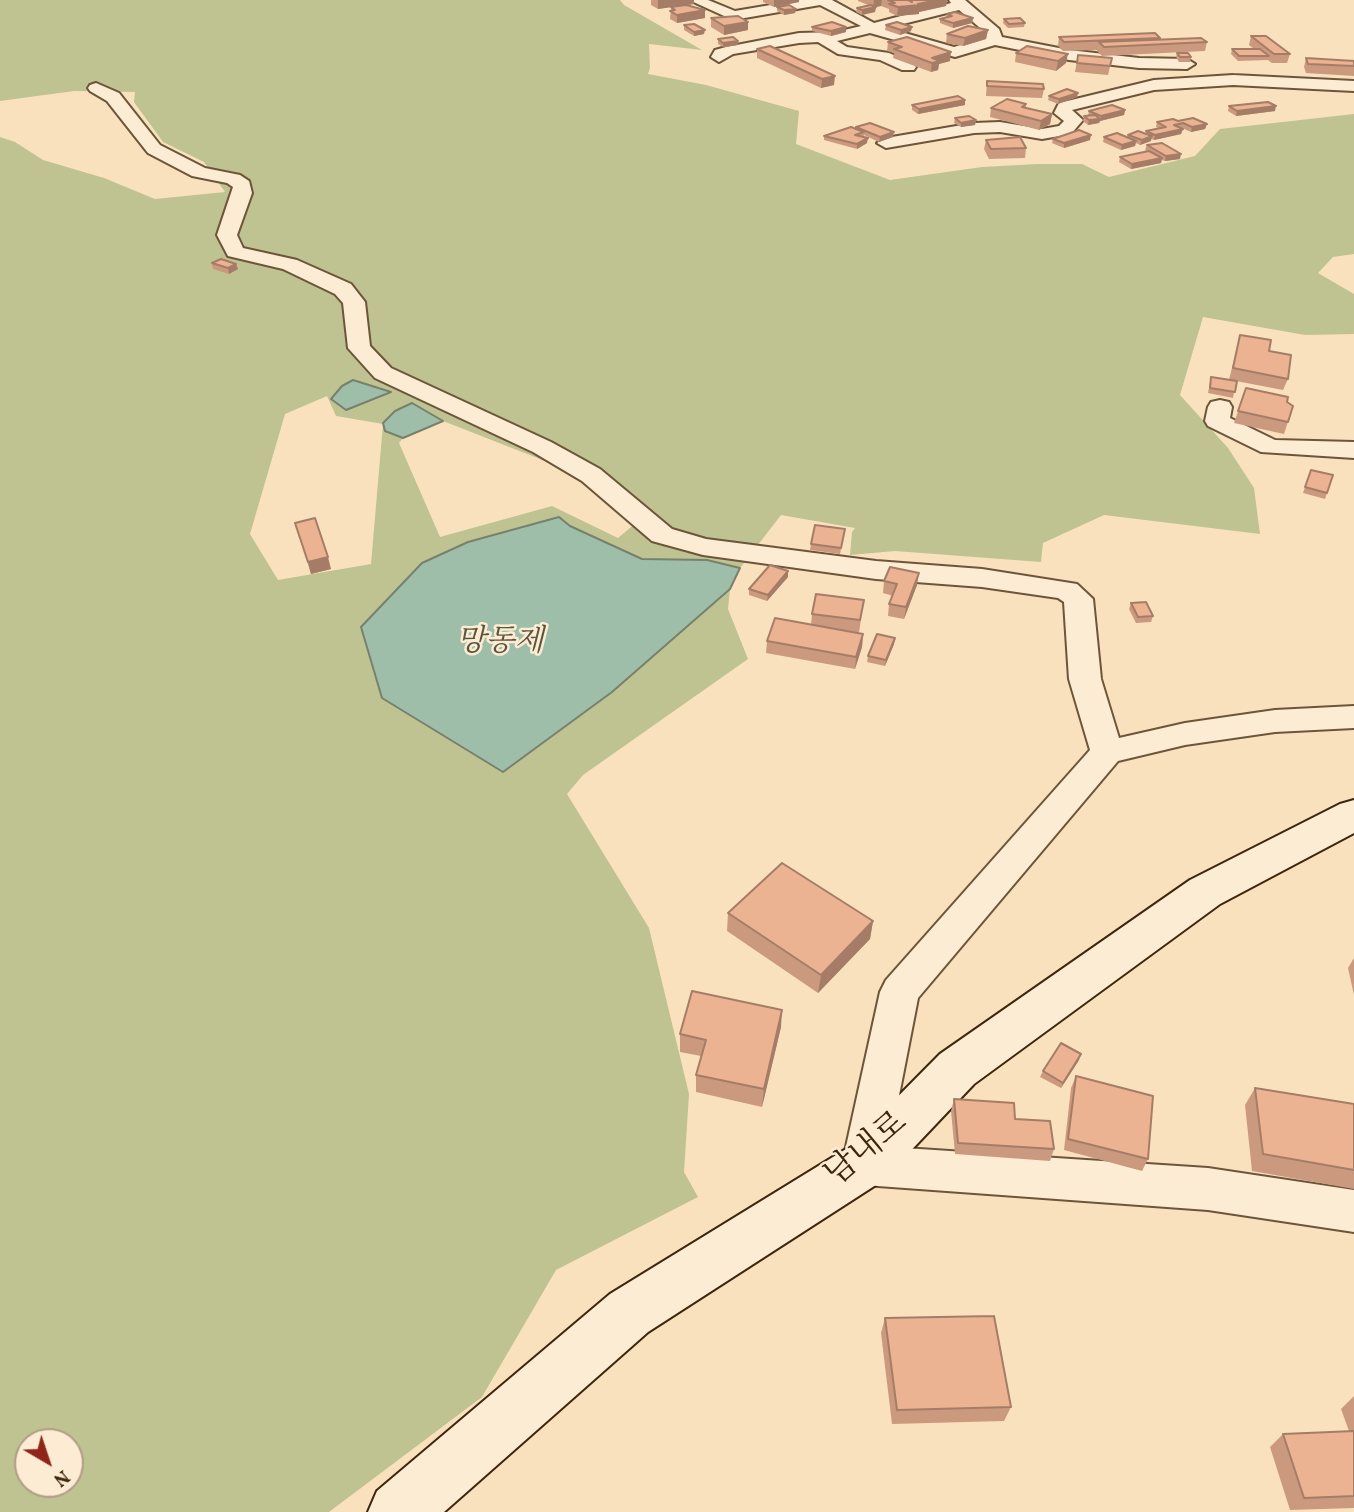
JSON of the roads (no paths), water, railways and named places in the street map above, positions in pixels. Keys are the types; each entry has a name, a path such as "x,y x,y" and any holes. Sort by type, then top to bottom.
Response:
{"street":[{"path":"697,0 733,16 823,0 866,22 871,29 955,52 994,40 1042,50 1139,63 1249,64"},
{"path":"719,57 720,53 732,50 818,37 836,37 958,3 994,32 994,40"},
{"path":"818,37 843,51 883,56 908,67"},
{"path":"1139,63 1159,84"},
{"path":"886,143 974,128 1000,127 1042,134 1065,130 1074,120 1063,113 1065,107 1087,99 1159,84 1244,80 1354,86"},
{"path":"96,88 113,97 154,149 199,172 233,179 242,185 242,193 228,235 235,253 290,264 343,289 354,302 359,348 383,373 542,447 591,475 662,535 703,547 876,570 982,578 1067,590 1078,599 1085,679 1107,752"},
{"path":"1220,407 1217,421 1270,447 1354,450"},
{"path":"1354,717 1275,721 1185,734 1107,752 900,992 864,1164 1208,1189 1354,1211"},
{"name":"남내로","path":"398,1512 629,1313 864,1164 957,1069 1205,892 1354,815"}],"water":[{"path":"353,380 391,392 346,410 331,399 342,386"},
{"path":"412,403 443,421 403,438 385,431 383,423 395,411"},
{"name":"망동제","path":"559,517 570,526 642,559 707,560 740,568 730,589 612,692 503,772 382,698 361,627 422,563 468,542"}]}
